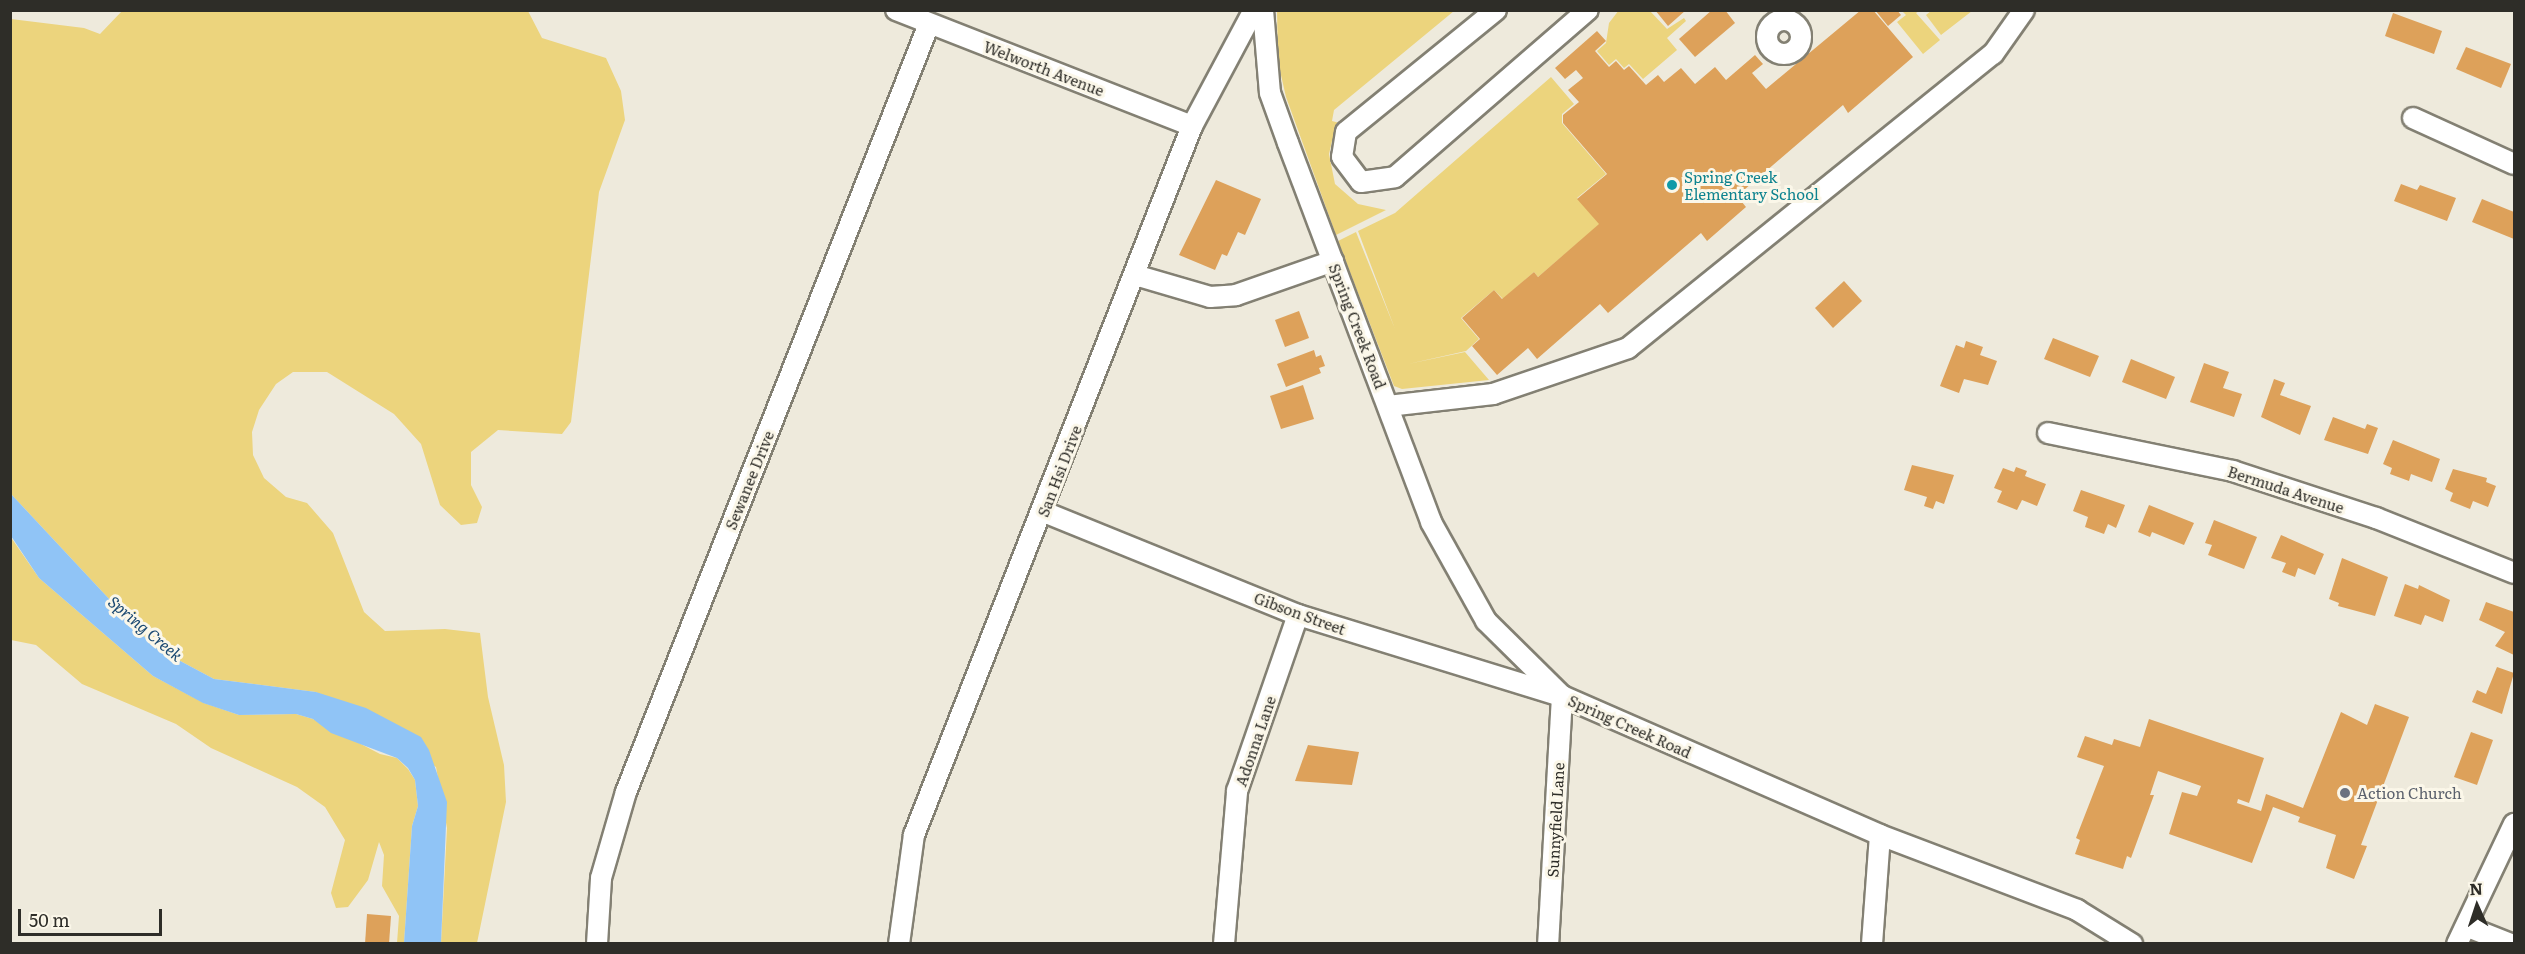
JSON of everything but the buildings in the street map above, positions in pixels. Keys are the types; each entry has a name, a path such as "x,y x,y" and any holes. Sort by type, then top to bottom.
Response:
{"street":[{"name":"Welworth Avenue","path":"896,10 1192,126"},
{"name":"San Hsi Drive","path":"899,944 914,835 1044,512 1192,126 1254,10"},
{"name":"Spring Creek Road","path":"1263,10 1270,93 1431,522 1459,579 1486,621 1562,696 1880,835 2076,910 2132,944"},
{"path":"1496,10 1346,132 1342,157 1361,182 1395,177 1588,10"},
{"path":"1388,406 1493,394 1628,348 1993,54 2024,10"},
{"name":"Sewanee Drive","path":"597,944 601,878 626,792 929,24"},
{"path":"2413,118 2514,164"},
{"path":"1135,274 1210,297 1236,295 1333,261"},
{"name":"Bermuda Avenue","path":"2048,433 2233,471 2376,518 2514,573"},
{"name":"Gibson Street","path":"1044,512 1298,615 1562,696"},
{"name":"Adonna Lane","path":"1224,944 1238,791 1298,615"},
{"name":"Sunnyfield Lane","path":"1548,944 1562,696"},
{"path":"2457,944 2468,927 2514,824"},
{"path":"1872,944 1880,835"},
{"path":"2468,927 2511,944"}],"shaded area":[{"path":"1619,10 1650,11 1667,29 1684,18 1686,21 1667,38 1677,50 1643,79 1629,64 1624,68 1616,59 1609,65 1597,51 1606,43 1609,23"},
{"path":"122,11 528,11 542,38 606,58 621,91 625,120 599,192 571,422 562,434 498,430 471,452 471,485 482,507 477,523 461,525 440,505 421,444 394,414 327,372 293,372 276,384 259,410 252,432 253,455 264,478 286,497 307,503 333,533 364,612 385,631 445,629 480,633 488,697 504,765 506,802 477,943 441,943 447,828 436,767 316,692 214,679 154,647 11,494 11,19 84,28 100,34"},
{"path":"1277,11 1454,11 1334,110 1332,121 1343,124 1332,141 1329,154 1335,184 1358,204 1386,210 1336,235 1286,97 1278,62"},
{"path":"1902,11 1919,11 1916,13 1940,40 1923,54 1897,22 1906,15"},
{"path":"1931,11 1972,11 1941,35 1926,15"},
{"path":"1551,77 1574,104 1562,114 1562,123 1606,174 1577,198 1600,224 1538,277 1534,272 1503,299 1494,290 1461,318 1479,339 1466,351 1408,364 1465,352 1489,380 1402,389 1394,386 1338,241 1356,232 1395,329 1358,231 1395,213"},
{"path":"10,536 39,578 153,676 204,703 239,715 296,714 313,719 380,754 397,758 408,769 415,780 418,806 412,826 404,943 397,943 399,916 382,886 384,855 379,842 368,880 348,907 336,908 331,893 345,840 325,807 297,787 211,748 176,724 82,684 36,645 11,640"}],"water":[{"path":"11,494 154,647 214,679 316,692 366,708 421,737 429,750 447,802 441,943 404,943 412,826 418,806 415,780 408,768 397,758 331,733 313,719 296,714 239,715 203,703 153,676 39,578 11,536"}],"place":[{"name":"Spring Creek Elementary School","path":"1672,185"},
{"name":"Action Church","path":"2345,793"}],"water label":[{"name":"Spring Creek","path":"146,628"}]}
